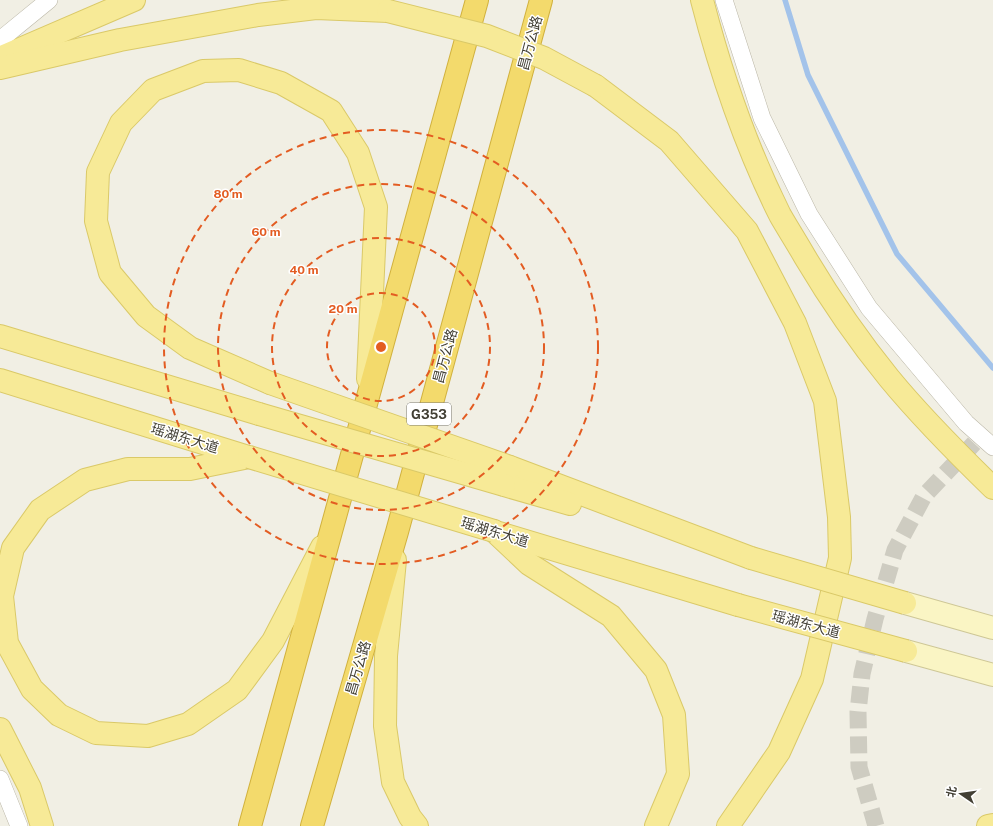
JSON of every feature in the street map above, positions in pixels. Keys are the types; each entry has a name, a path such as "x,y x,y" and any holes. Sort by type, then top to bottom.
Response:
{"highway":[{"path":"250,826 478,0"},
{"name":"昌万公路","path":"312,826 397,532 541,0"}],"main road":[{"path":"0,58 134,0"},
{"path":"702,0 714,47 743,133 781,216 822,286 890,379 949,445 993,488"},
{"path":"0,68 120,40 258,15 316,8 388,11 487,36 544,58 596,86 669,141 747,231 795,323 825,401 839,517 840,558 812,679 779,752 728,826"},
{"path":"367,399 376,207 358,153 332,111 281,83 239,70 203,70 153,90 121,123 98,172 96,221 110,273 146,316 190,348 270,383 507,476 751,558 993,628"},
{"path":"0,336 259,414 507,476"},
{"name":"瑶湖东大道","path":"0,380 738,605 993,675"},
{"path":"249,457 190,469 128,469 92,478 85,480 40,510 13,548 2,596 7,644 32,690 59,715 96,734 148,736 188,724 237,690 273,641 332,526"},
{"path":"494,531 529,564 611,616 656,670 674,715 678,774 656,826"},
{"path":"397,532 386,656 385,726 393,782 410,817 417,826"},
{"path":"0,729 30,788 42,826"},
{"path":"988,826 993,825"}],"street":[{"path":"0,40 50,0"},
{"path":"724,0 762,118 809,214 869,308 966,423 993,447"},
{"path":"0,779 11,820"}],"waterway":[{"path":"785,0 808,75 897,254 993,368"}],"tunnel":[{"path":"876,826 859,767 858,712 862,674 875,619 895,550 924,496 981,436"}]}
